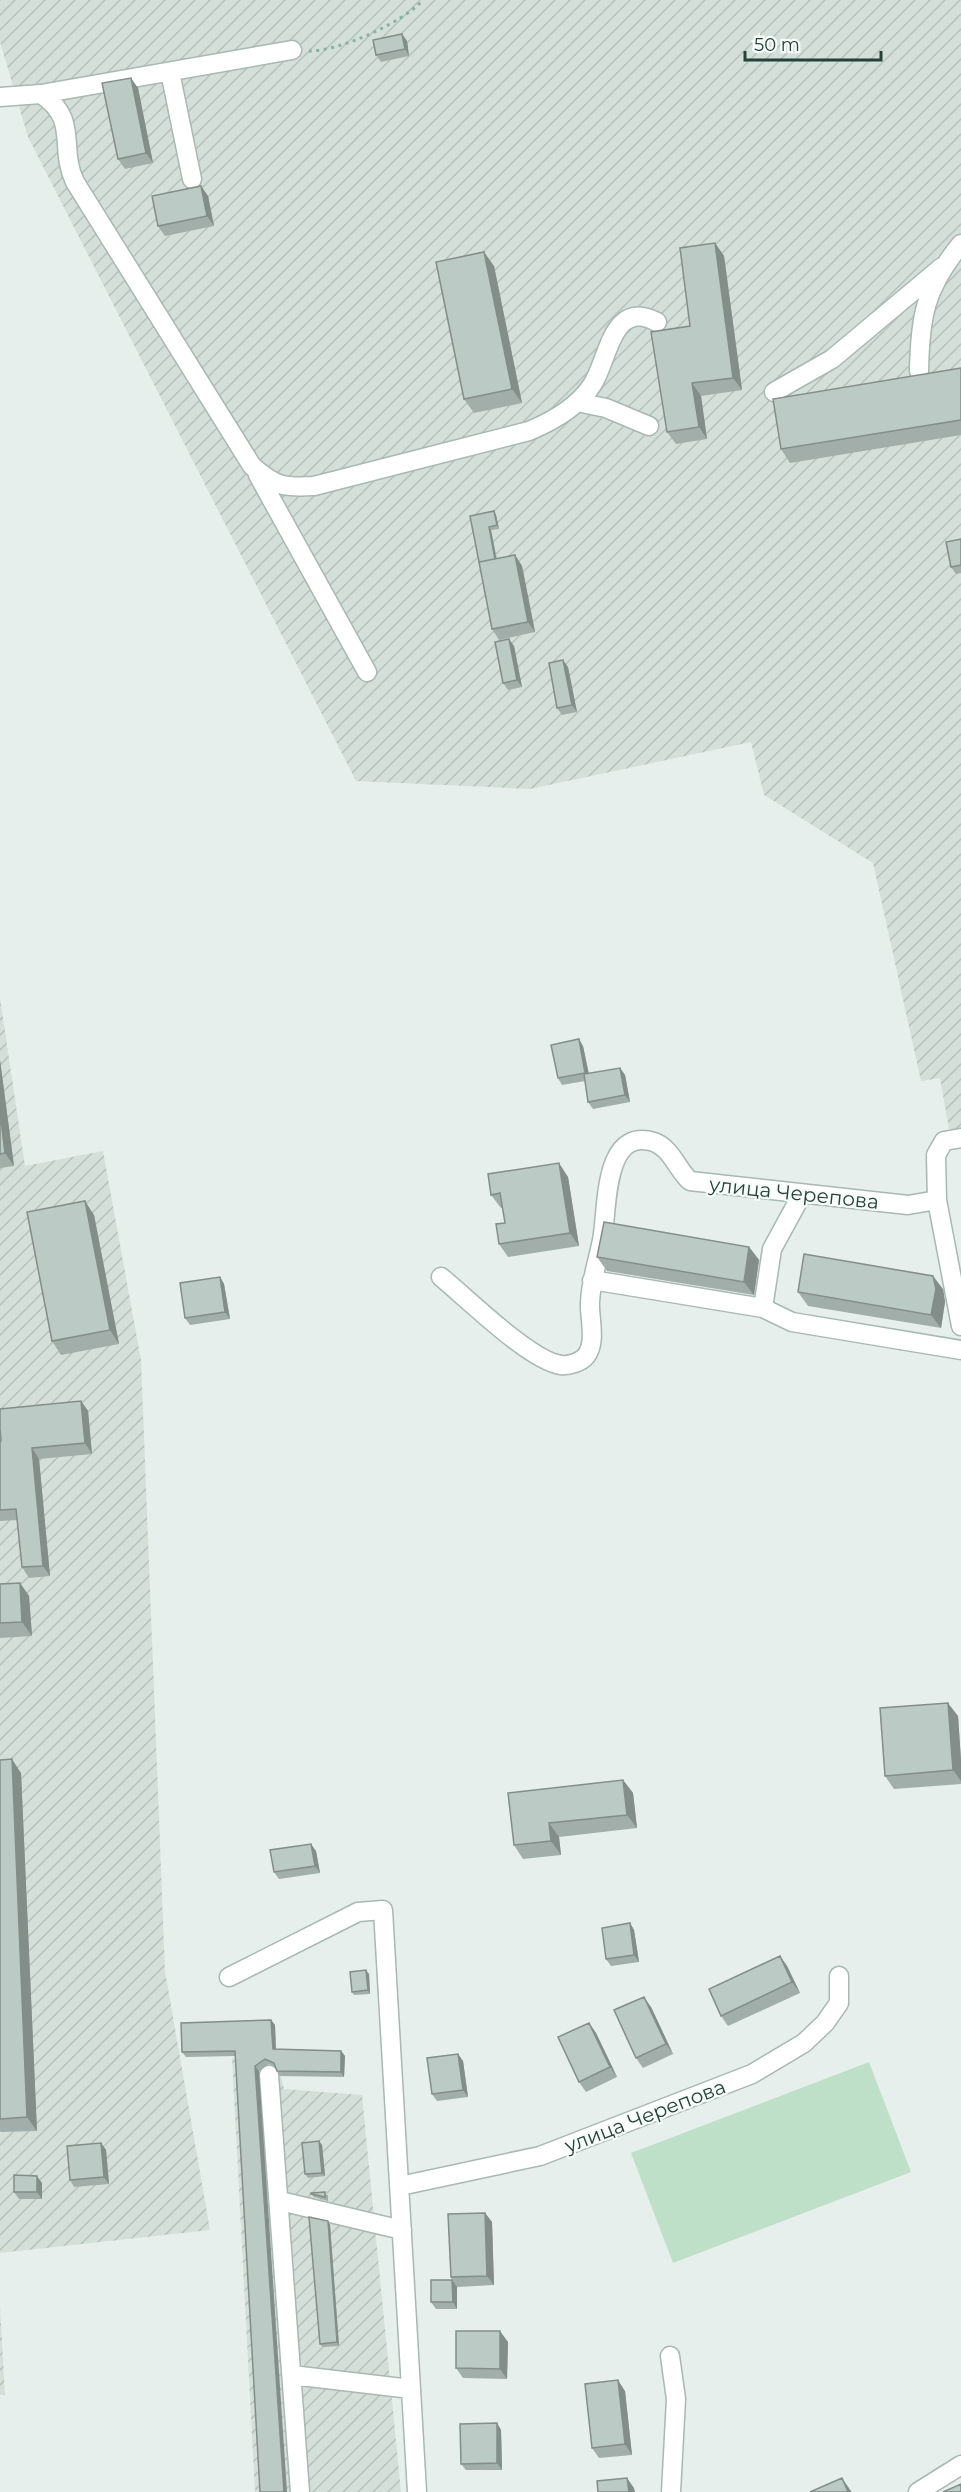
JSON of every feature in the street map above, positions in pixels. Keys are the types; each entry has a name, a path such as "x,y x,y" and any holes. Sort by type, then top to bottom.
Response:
{"street":[{"path":"0,97 41,94 292,50"},
{"path":"170,72 192,179"},
{"path":"41,94 55,103 64,116 69,170 75,182 252,466 367,672"},
{"path":"774,392 832,359 942,267 961,244"},
{"path":"920,371 920,334 929,292 942,267"},
{"path":"252,466 271,482 291,488 314,486 529,431 552,422 577,402 593,385 611,337 620,324 647,316 657,321"},
{"path":"577,402 606,408 649,426"},
{"path":"961,1138 944,1141 936,1155 937,1200 961,1326"},
{"name":"улица Черепова","path":"441,1277 520,1343 547,1360 562,1365 574,1364 586,1356 591,1344 592,1280 602,1239 610,1177 614,1161 623,1148 639,1142 653,1142 668,1151 681,1172 690,1181 908,1205 937,1200"},
{"path":"763,1308 772,1249 802,1194"},
{"path":"592,1280 763,1308 792,1322 961,1350"},
{"path":"229,1977 358,1912 383,1910 417,2492"},
{"name":"улица Черепова","path":"400,2186 540,2156 752,2074 804,2043 825,2023 838,2003 839,1976"},
{"path":"269,2075 300,2492"},
{"path":"280,2202 402,2230"},
{"path":"670,2356 676,2399 671,2492"},
{"path":"292,2374 411,2389"},
{"path":"918,2492 961,2465"}],"path":[{"path":"292,50 327,49 368,35 416,7 423,0"}],"shaded area":[{"path":"0,0 961,0 961,1132 949,1129 940,1078 921,1081 873,863 764,795 751,742 530,789 356,781 28,137 0,42"},
{"path":"0,998 25,1166 103,1151 141,1360 165,1971 210,2230 0,2253"},
{"path":"232,2058 277,2060 284,2089 362,2095 401,2492 255,2492"},
{"path":"0,2306 5,2395 0,2395"}],"green space":[{"path":"869,2062 911,2172 673,2263 631,2153"}],"building":[{"path":"402,34 405,49 376,55 373,40"},
{"path":"131,78 146,153 118,159 102,83"},
{"path":"201,186 207,216 158,226 152,196"},
{"path":"715,243 733,378 692,383 699,427 667,432 651,332 690,326 680,248"},
{"path":"484,252 512,389 464,399 436,262"},
{"path":"961,368 961,420 781,449 773,399"},
{"path":"494,511 497,525 489,527 495,559 479,562 470,516"},
{"path":"961,539 961,565 951,567 946,542"},
{"path":"515,555 528,622 492,629 479,562"},
{"path":"509,639 517,680 503,683 495,642"},
{"path":"563,660 572,705 557,708 549,663"},
{"path":"579,1039 585,1073 558,1078 551,1045"},
{"path":"620,1068 625,1095 588,1102 584,1074"},
{"path":"0,1112 5,1153 0,1154"},
{"path":"559,1163 570,1233 499,1244 496,1224 505,1223 500,1193 491,1195 488,1174"},
{"path":"85,1201 110,1330 52,1341 27,1212"},
{"path":"604,1222 749,1247 744,1282 597,1257"},
{"path":"804,1254 933,1276 936,1289 931,1315 798,1292"},
{"path":"220,1277 225,1312 185,1318 180,1283"},
{"path":"81,1401 85,1443 32,1448 43,1566 22,1567 16,1509 0,1510 0,1409"},
{"path":"20,1583 22,1622 0,1623 0,1584"},
{"path":"948,1703 953,1770 885,1776 880,1708"},
{"path":"12,1759 27,2117 0,2119 0,1760"},
{"path":"623,1780 627,1815 549,1823 551,1841 514,1845 508,1793"},
{"path":"311,1844 315,1866 274,1872 270,1850"},
{"path":"630,1923 634,1955 606,1959 602,1928"},
{"path":"780,1956 792,1982 721,2016 709,1989"},
{"path":"366,1970 368,1990 352,1992 350,1972"},
{"path":"644,1997 666,2044 636,2058 614,2010"},
{"path":"271,2020 273,2049 341,2051 341,2072 277,2071 274,2063 265,2059 255,2066 284,2492 260,2492 235,2051 182,2052 181,2023"},
{"path":"589,2023 610,2067 579,2082 558,2037"},
{"path":"458,2054 463,2090 432,2094 427,2058"},
{"path":"319,2141 322,2173 305,2174 302,2143"},
{"path":"101,2143 104,2177 70,2180 67,2146"},
{"path":"14,2175 37,2176 37,2192 14,2192"},
{"path":"325,2192 325,2197 311,2194 311,2193"},
{"path":"485,2213 487,2276 451,2277 448,2214"},
{"path":"309,2217 328,2221 337,2342 320,2344"},
{"path":"431,2280 452,2280 453,2302 431,2302"},
{"path":"456,2331 500,2331 500,2369 456,2368"},
{"path":"618,2380 625,2444 592,2448 585,2384"},
{"path":"497,2423 497,2463 461,2464 460,2424"},
{"path":"627,2478 629,2492 598,2492 597,2481"},
{"path":"842,2478 848,2492 810,2492"},
{"path":"961,2484 961,2492 943,2492"}]}
